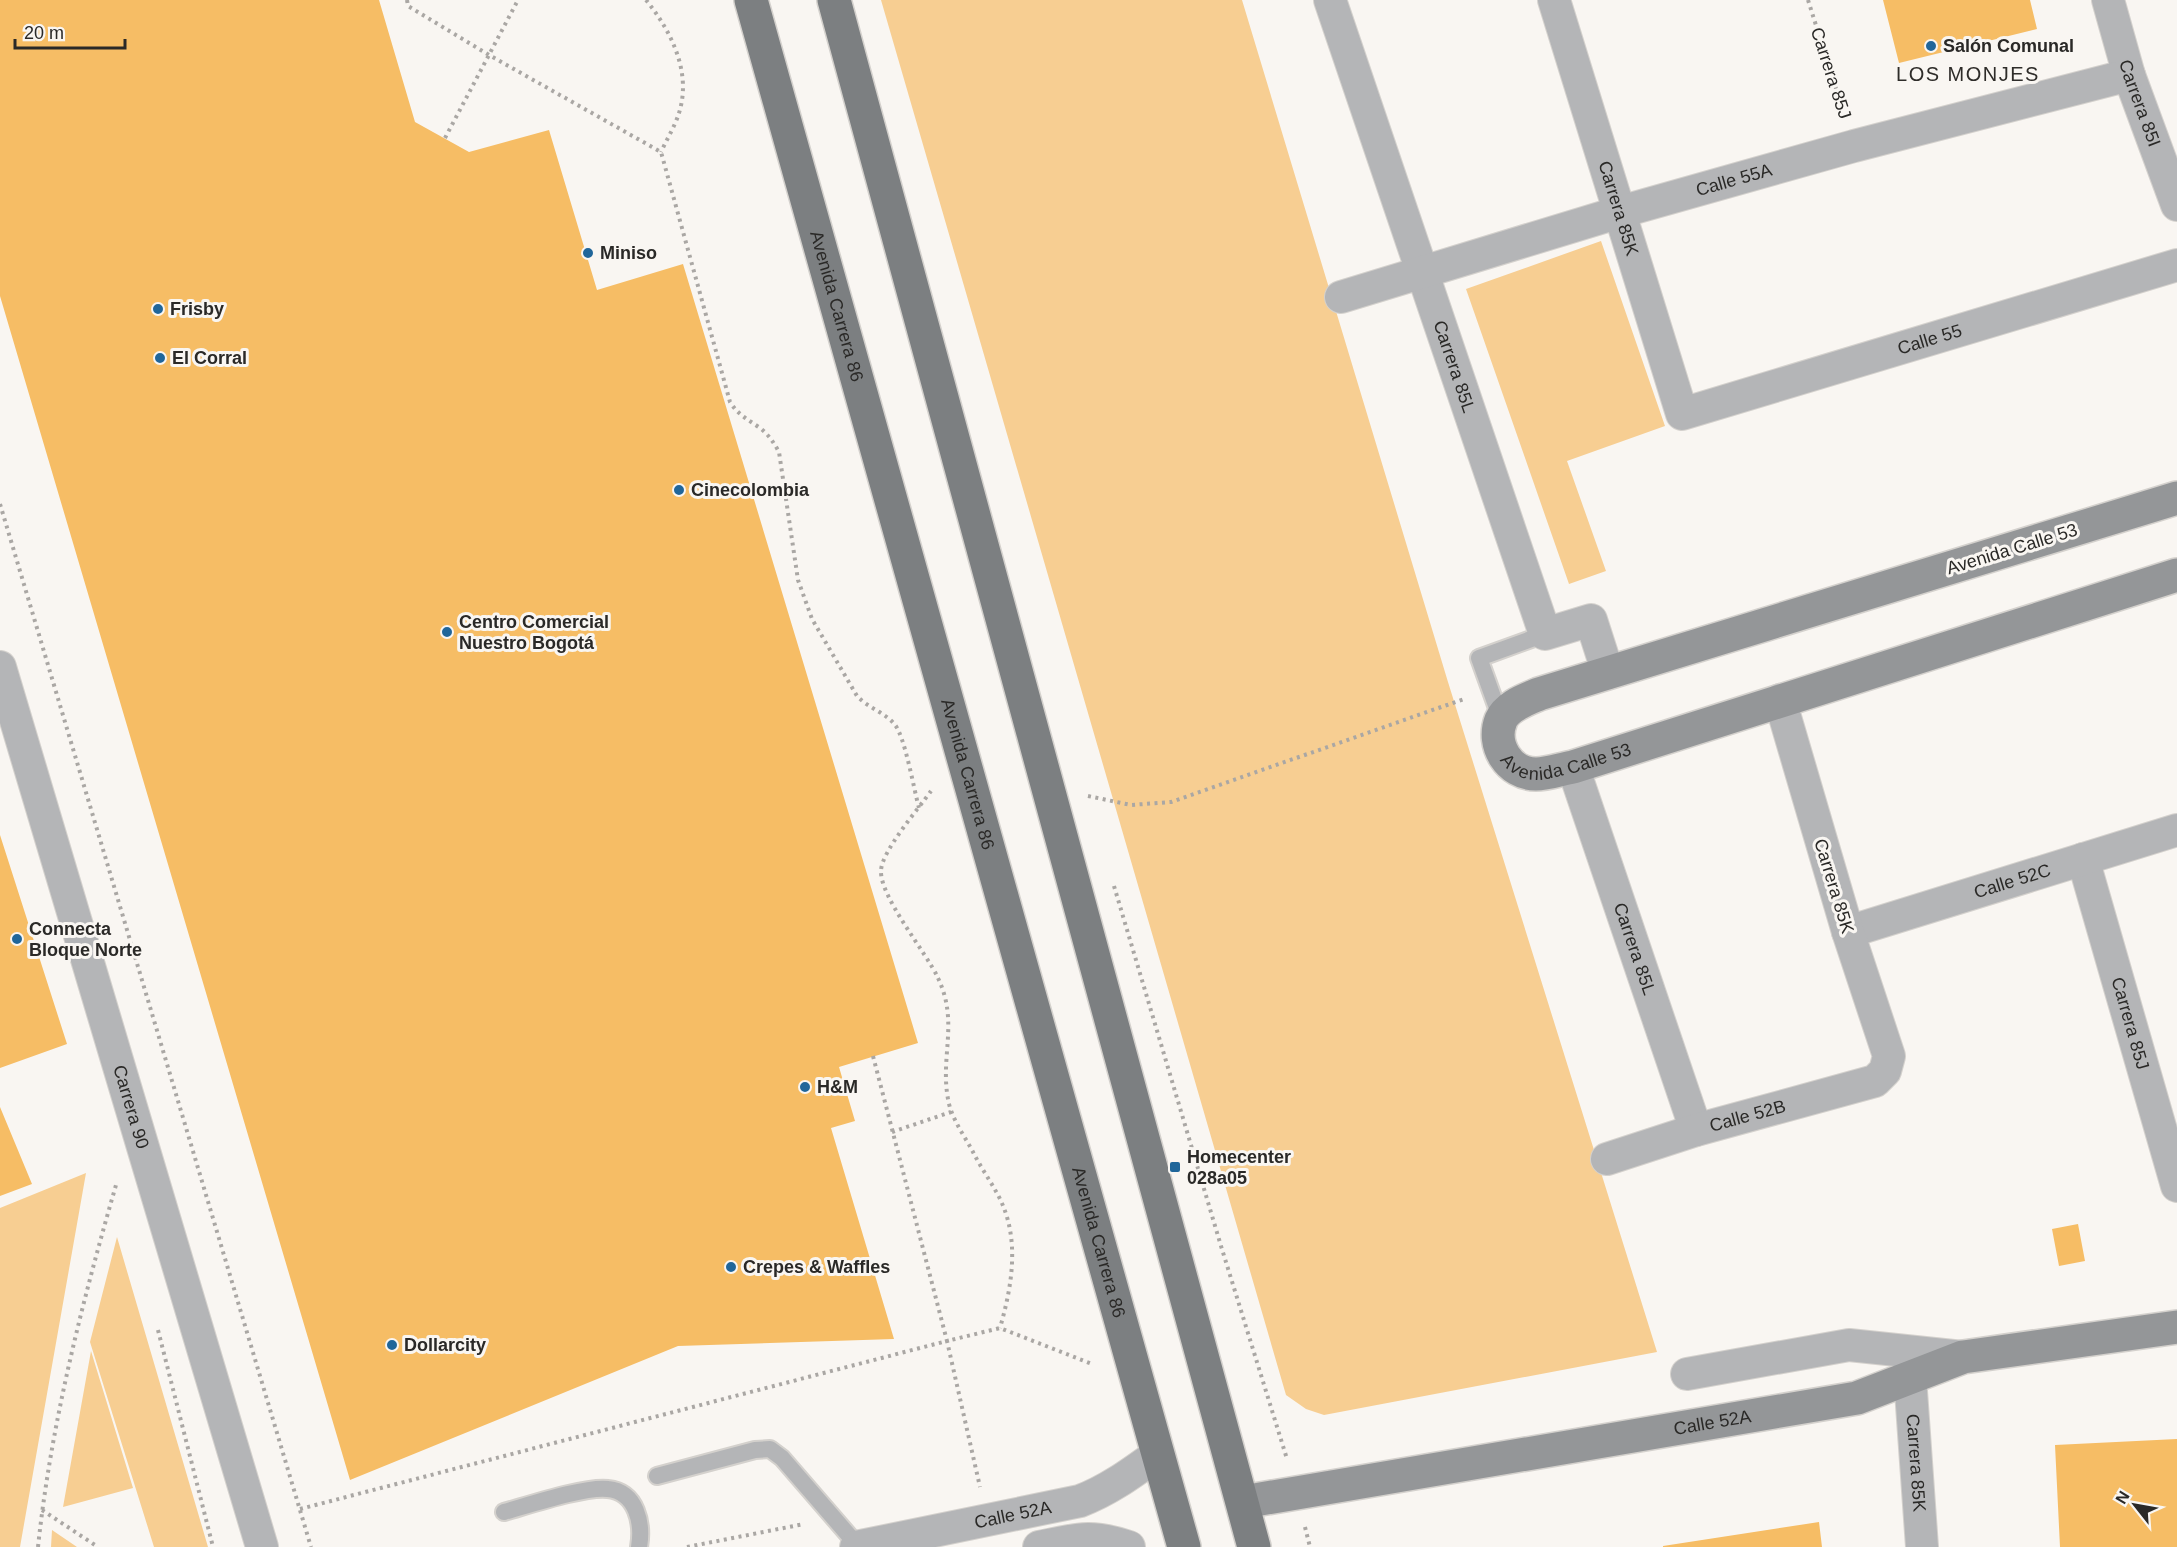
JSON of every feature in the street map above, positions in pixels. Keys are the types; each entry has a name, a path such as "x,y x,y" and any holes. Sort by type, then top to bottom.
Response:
{"main road":[{"name":"Avenida Carrera 86","path":"751,0 1184,1547"},
{"path":"834,0 1254,1547"}],"street":[{"name":"Carrera 85L","path":"1330,0 1545,634"},
{"name":"Carrera 85K","path":"1554,0 1682,414"},
{"name":"Carrera 85I","path":"2108,0 2129,75 2177,205"},
{"name":"Calle 55A","path":"1341,297 1620,212 1854,146 2129,75"},
{"name":"Calle 55","path":"1682,414 2177,265"},
{"name":"Avenida Calle 53","path":"2177,498 1608,673 1531,697 1516,704 1496,704 1498,747 1509,762 1520,770 1535,774 1573,767 2177,575"},
{"path":"1545,634 1590,620 1608,673"},
{"name":"Carrera 90","path":"0,667 262,1547"},
{"name":"Carrera 85K","path":"1780,700 1848,932 1888,1056 1885,1071"},
{"name":"Carrera 85L","path":"1573,767 1696,1130"},
{"name":"Calle 52C","path":"1848,932 2177,830"},
{"name":"Carrera 85J","path":"2083,859 2177,1186"},
{"name":"Calle 52B","path":"1607,1159 1696,1130 1875,1081 1885,1071"},
{"name":"Calle 52A","path":"1243,1502 1857,1398 1964,1357 2177,1327"},
{"path":"1687,1374 1849,1345 1964,1357"},
{"name":"Carrera 85K","path":"1910,1377 1922,1547"},
{"name":"Calle 52A","path":"857,1547 1080,1501 1118,1482 1158,1454"},
{"name":"Calle 52A","path":"1039,1547 1080,1538 1104,1539 1129,1547"}],"lane":[{"path":"1496,704 1479,658 1545,634"},
{"path":"657,1476 755,1450 770,1449 782,1458 857,1547"},
{"path":"504,1512 594,1489 612,1489 630,1501 636,1509 641,1534 639,1547"}],"path":[{"path":"407,0 408,6 489,56 661,152"},
{"path":"445,138 518,0"},
{"path":"646,0 670,34 680,59 682,97 679,113 661,152 730,402 735,411 771,439 779,452 798,580 804,600 812,619 857,696 863,703 891,720 899,731 919,808"},
{"name":"Carrera 85J","path":"1808,0 1854,146"},
{"path":"0,504 311,1547"},
{"path":"1088,796 1131,805 1171,802 1496,704"},
{"path":"931,791 883,859 881,877 901,918 937,977 944,993 948,1009 946,1079 951,1112 1000,1200 1009,1226 1012,1278 1000,1328"},
{"path":"873,1056 947,1341 981,1490"},
{"path":"892,1132 951,1112"},
{"path":"38,1547 56,1424 76,1332 94,1259 119,1176 122,1187"},
{"path":"157,1327 213,1547"},
{"path":"300,1509 1000,1328 1092,1364"},
{"path":"42,1510 98,1547"}],"shaded area":[{"path":"881,0 1242,0 1448,682 1657,1352 1324,1415 1306,1409 1286,1395"},
{"path":"1601,241 1665,426 1567,461 1606,571 1569,584 1466,289"},
{"path":"86,1173 20,1547 0,1547 0,1208"},
{"path":"117,1237 208,1547 154,1547 90,1342"},
{"path":"91,1351 133,1488 63,1507"},
{"path":"52,1530 77,1547 51,1547"}],"building":[{"name":"Centro Comercial Nuestro Bogotá","path":"0,0 379,0 415,122 469,152 549,130 597,290 683,264 918,1043 839,1067 855,1121 831,1128 894,1339 678,1346 350,1480 0,296"},
{"name":"Salón Comunal","path":"1883,0 2030,0 2037,29 1899,63"},
{"name":"Connecta Bloque Norte","path":"0,835 67,1044 0,1068"},
{"path":"0,1107 32,1184 0,1196"},
{"path":"2078,1224 2085,1261 2059,1266 2052,1229"},
{"path":"2177,1439 2177,1547 2060,1547 2055,1445"},
{"path":"1819,1522 1822,1547 1663,1547 1663,1546"}],"place":[{"name":"Salón Comunal","path":"1931,46"},
{"name":"Miniso","path":"588,253"},
{"name":"Frisby","path":"158,309"},
{"name":"El Corral","path":"160,358"},
{"name":"Cinecolombia","path":"679,490"},
{"name":"Centro Comercial Nuestro Bogotá","path":"447,632"},
{"name":"Connecta Bloque Norte","path":"17,939"},
{"name":"H&M","path":"805,1087"},
{"name":"Homecenter 028a05","path":"1175,1167"},
{"name":"Crepes & Waffles","path":"731,1267"},
{"name":"Dollarcity","path":"392,1345"}],"district":[{"name":"LOS MONJES","path":"1968,74"}]}
